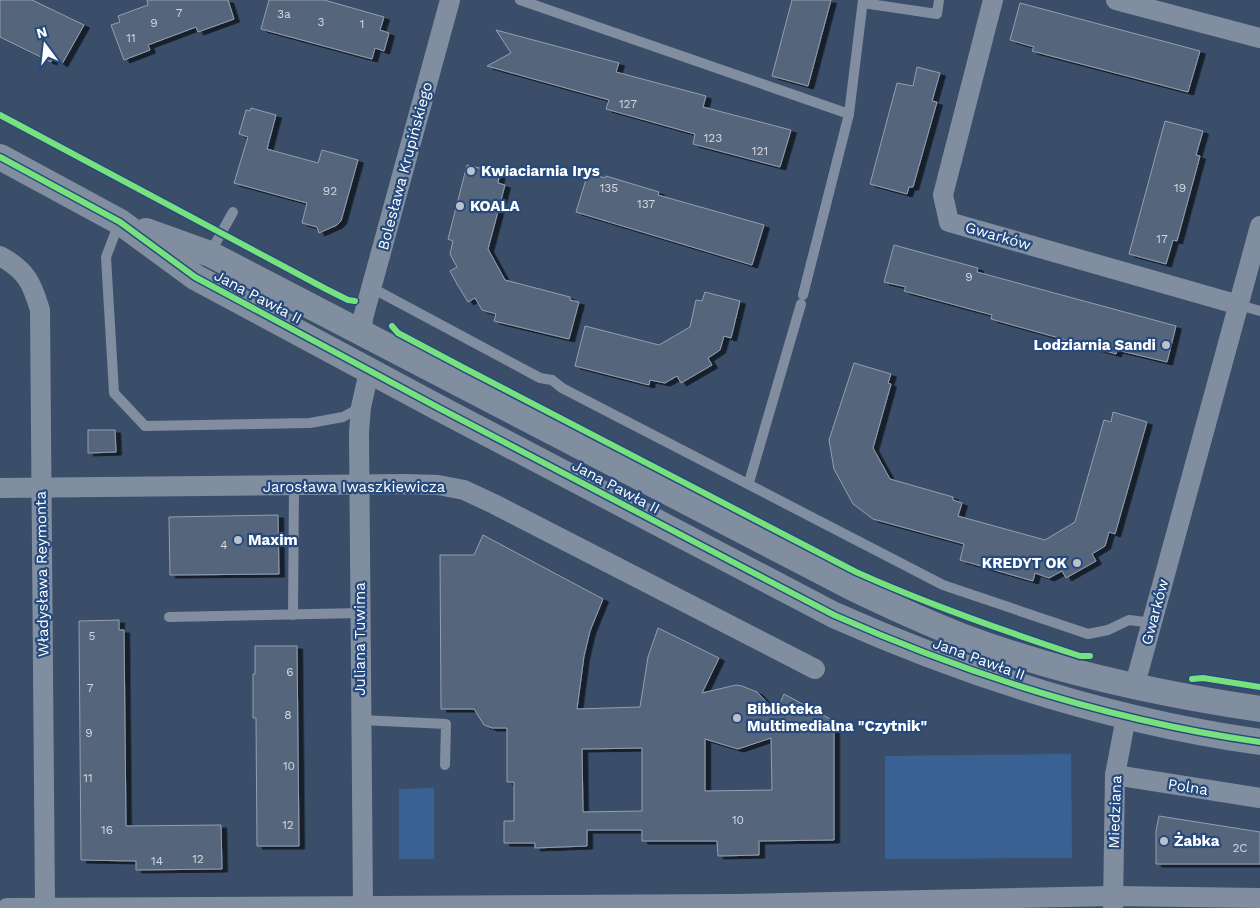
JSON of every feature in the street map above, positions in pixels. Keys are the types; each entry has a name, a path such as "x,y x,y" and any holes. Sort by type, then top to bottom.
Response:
{"street":[{"name":"Bolesława Krupińskiego","path":"362,333 363,318 450,0"},
{"name":"Gwarków","path":"993,0 943,195 949,222 1239,305"},
{"path":"1116,0 1260,38"},
{"name":"Jana Pawła II","path":"0,157 120,222 195,277 369,372 834,615 894,641 1010,684 1126,718 1189,731 1260,742"},
{"name":"Jana Pawła II","path":"120,222 210,254 840,582 908,614 962,636 1021,656 1134,688 1260,709"},
{"name":"Gwarków","path":"1134,688 1260,226"},
{"name":"Władysława Reymonta","path":"0,256 15,264 32,284 40,310 45,908"},
{"path":"362,333 369,372"},
{"name":"Juliana Tuwima","path":"363,907 360,485 361,407 369,372"},
{"name":"Jarosława Iwaszkiewicza","path":"0,488 438,485 464,490 527,520 814,669"},
{"path":"1126,718 1134,688"},
{"name":"Miedziana","path":"1113,902 1115,776 1126,718"},
{"name":"Polna","path":"1115,776 1260,798"},
{"path":"7,908 735,906 1195,902 1260,898"}],"lane":[{"path":"520,0 849,114"},
{"path":"750,479 802,299 849,114 863,1 937,14 939,0"},
{"path":"210,254 234,212"},
{"path":"120,222 106,257 114,392 145,426 310,424 343,417 361,407"},
{"path":"372,288 540,378 555,382 562,388 655,438 942,585 1088,634 1108,630 1129,620 1152,623"},
{"path":"1239,305 1260,311"},
{"path":"294,486 294,615"},
{"path":"169,617 360,613"},
{"path":"361,720 446,724 445,765"}],"shaded area":[{"path":"1071,754 1072,858 885,859 885,756"},
{"path":"434,788 434,859 399,859 399,789"}],"building":[{"path":"0,0 32,0 84,25 62,64 53,58 51,62 0,37"},
{"path":"147,0 228,0 234,19 198,32 196,27 148,45 150,50 124,60 111,25 120,22 118,16 148,5"},
{"path":"269,0 324,0 384,17 380,30 389,33 384,51 375,48 372,59 261,29"},
{"path":"792,0 831,0 808,86 772,76"},
{"path":"1020,3 1200,51 1188,92 1032,51 1034,47 1010,40"},
{"path":"496,30 619,63 616,72 706,96 703,107 791,130 780,167 693,144 695,134 606,109 609,100 487,66 511,53"},
{"path":"917,67 940,73 932,101 937,102 913,187 909,187 907,194 870,184 897,83 913,86"},
{"path":"251,108 276,115 267,149 318,163 322,150 358,160 341,221 337,225 319,233 317,227 302,223 307,203 234,183 248,137 239,134 246,110 250,111"},
{"path":"1165,121 1203,131 1196,155 1200,156 1177,241 1173,240 1166,264 1129,254"},
{"path":"467,165 500,173 498,183 505,185 488,249 505,280 570,297 570,300 579,302 569,339 494,321 496,314 482,310 475,298 468,302 457,284 450,271 457,267 450,254 453,241 448,239"},
{"path":"588,173 605,178 606,176 659,192 658,195 764,225 752,265 576,212"},
{"path":"894,245 978,268 977,272 1176,326 1167,362 1117,350 1116,354 991,319 992,315 904,291 906,287 884,282"},
{"path":"705,292 740,301 731,338 724,336 720,350 708,358 712,365 681,383 677,376 665,383 650,380 649,385 575,366 585,326 659,345 690,327 696,300 702,301"},
{"path":"854,363 891,374 888,383 891,384 873,448 890,479 953,497 953,500 962,503 958,516 1045,540 1075,522 1104,420 1111,422 1113,412 1147,422 1115,534 1109,532 1105,546 1092,554 1096,561 1066,578 1062,571 1049,578 1035,573 1033,581 960,560 964,544 873,519 853,504 834,469 829,440"},
{"path":"88,430 115,430 116,452 88,453"},
{"path":"278,515 279,574 170,575 169,517"},
{"path":"483,535 603,599 590,631 584,656 577,709 640,707 648,657 658,628 719,658 702,693 736,685 742,686 757,692 776,712 784,694 834,721 834,840 759,841 759,855 718,856 717,841 642,841 642,830 587,830 587,846 535,848 535,843 504,843 504,821 514,821 514,782 507,782 507,728 492,728 484,725 474,709 441,709 440,555 474,555","holes":["771,738 772,790 705,791 705,739 738,749","642,748 642,811 583,812 582,749"]},
{"path":"119,620 119,630 124,630 126,826 221,825 222,869 136,870 136,861 81,860 79,621"},
{"path":"255,646 297,646 299,846 257,846 256,718 253,718"},
{"path":"1159,816 1260,832 1260,864 1156,864 1156,831"}],"cycle path":[{"path":"0,115 326,289 348,300 355,301"},
{"path":"0,157 120,222 195,277 439,408 834,615 938,658 1043,694 1150,722 1260,742"},
{"path":"392,326 398,333 462,367 856,572 911,596 995,627 1080,656 1090,656"},
{"path":"1192,679 1203,678 1260,687"}],"place":[{"name":"Kwiaciarnia Irys","path":"471,171"},
{"name":"KOALA","path":"460,206"},
{"name":"Lodziarnia Sandi","path":"1166,345"},
{"name":"Maxim","path":"238,540"},
{"name":"KREDYT OK","path":"1077,563"},
{"name":"Biblioteka Multimedialna \"Czytnik\"","path":"737,718"},
{"name":"Żabka","path":"1164,841"}]}
